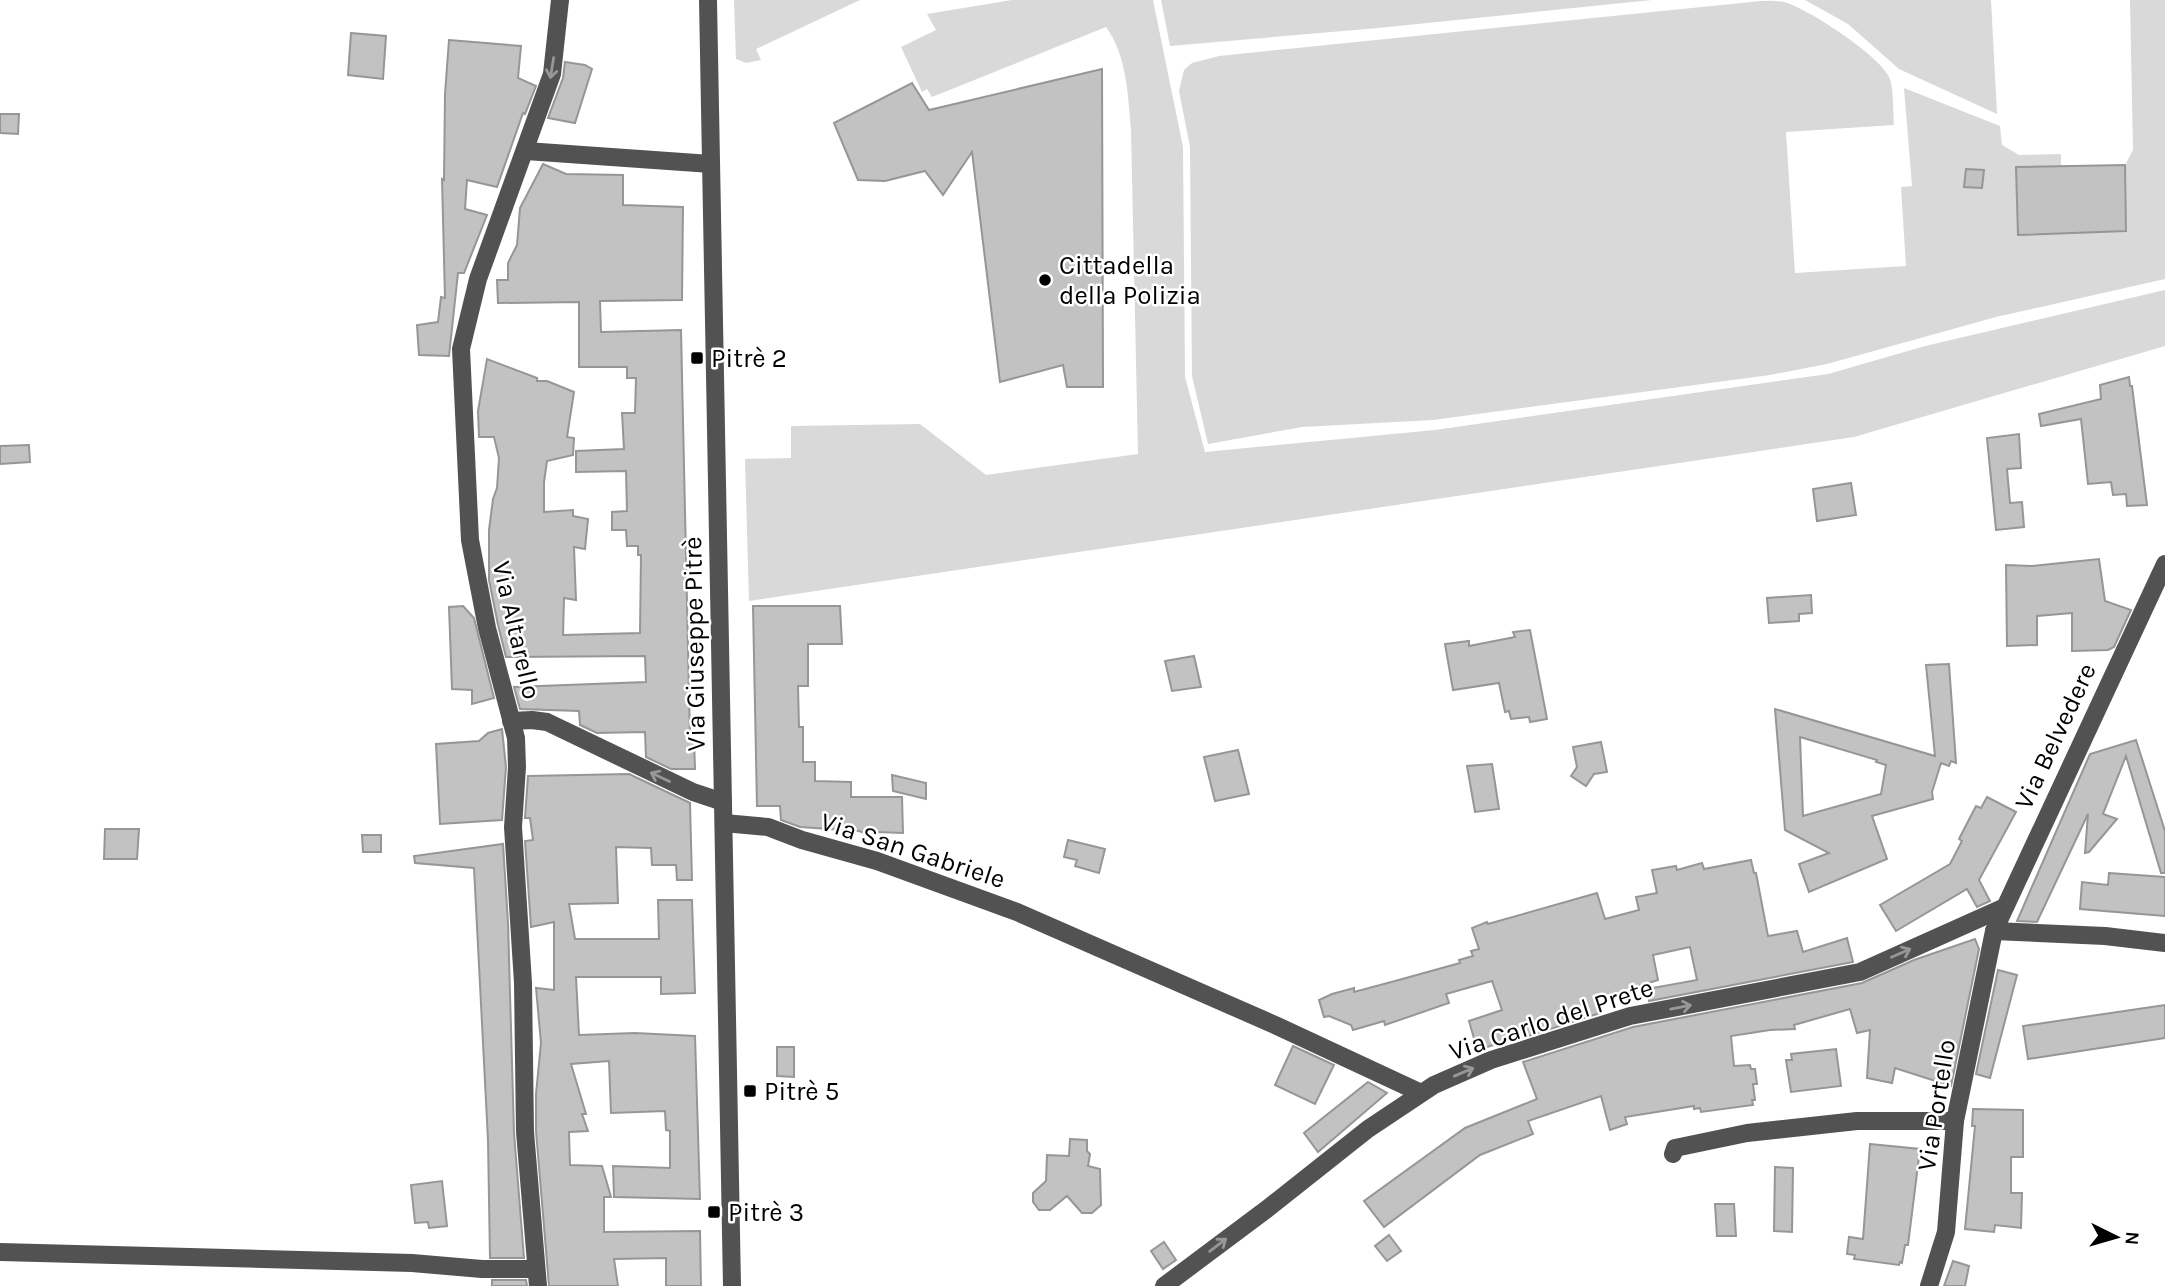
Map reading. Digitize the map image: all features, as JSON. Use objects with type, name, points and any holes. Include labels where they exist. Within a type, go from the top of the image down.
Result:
[{"type":"street","name":"Via Altarello","points":[[537,1277],[525,1132],[523,983],[513,827],[516,748],[487,628],[470,540],[461,349],[478,279],[552,75],[560,0]]},
{"type":"street","name":"Via Giuseppe Pitrè","points":[[708,0],[732,1286]]},
{"type":"street","points":[[526,150],[711,164]]},
{"type":"street","name":"Via Belvedere","points":[[1994,932],[2165,564]]},
{"type":"street","points":[[511,722],[547,722],[693,792],[723,802]]},
{"type":"street","name":"Via San Gabriele","points":[[724,823],[768,827],[802,841],[877,860],[1017,912],[1275,1025],[1421,1093]]},
{"type":"street","name":"Via Carlo del Prete","points":[[1164,1286],[1368,1129],[1434,1085],[1491,1060],[1630,1016],[1860,972],[2005,907]]},
{"type":"street","points":[[1994,932],[2105,936],[2165,943]]},
{"type":"street","name":"Via Portello","points":[[1929,1286],[1946,1232],[1955,1121],[1994,932]]},
{"type":"street","points":[[1673,1154],[1675,1148],[1747,1133],[1857,1121],[1955,1121]]},
{"type":"street","points":[[0,1252],[412,1263],[537,1277]]},
{"type":"shaded area","points":[[734,0],[860,0],[756,49],[761,60],[746,63],[736,59]]},
{"type":"shaded area","points":[[1012,0],[1153,0],[1183,147],[1185,377],[1205,452],[1435,430],[1828,374],[1925,346],[2165,290],[2165,346],[1854,437],[749,601],[745,459],[791,458],[791,426],[920,424],[986,475],[1138,454],[1131,130],[1125,76],[1113,38],[1106,27],[932,97],[927,89],[922,92],[901,47],[936,30],[927,14]]},
{"type":"shaded area","points":[[1161,0],[1652,0],[1170,46]]},
{"type":"shaded area","points":[[1805,0],[1991,0],[1997,114],[1899,69],[1848,24]]},
{"type":"shaded area","points":[[2130,0],[2165,0],[2165,279],[1996,317],[1827,364],[1770,375],[1433,420],[1302,427],[1208,444],[1192,376],[1190,147],[1179,91],[1184,70],[1192,63],[1219,56],[1751,2],[1784,2],[1825,23],[1857,45],[1883,68],[1892,87],[1894,125],[1786,132],[1795,273],[1906,266],[1901,187],[1912,186],[1904,88],[2000,126],[2002,145],[2019,155],[2061,154],[2061,166],[2016,167],[2126,231],[2125,165],[2133,150]]},
{"type":"building","points":[[351,33],[386,36],[383,79],[348,75]]},
{"type":"building","points":[[449,40],[521,46],[518,78],[536,86],[525,114],[523,113],[497,187],[467,180],[465,209],[487,215],[464,273],[458,273],[449,356],[419,355],[417,325],[438,322],[441,297],[445,298],[442,179],[444,180]]},
{"type":"building","points":[[565,62],[585,65],[592,69],[575,123],[548,118],[563,78]]},
{"type":"building","name":"Cittadella della Polizia","points":[[1102,69],[1103,387],[1067,387],[1063,365],[1000,382],[972,152],[943,195],[925,171],[885,181],[858,180],[834,123],[912,83],[929,110]]},
{"type":"building","points":[[0,114],[19,114],[18,134],[0,133]]},
{"type":"building","points":[[543,164],[566,174],[623,175],[623,205],[683,207],[682,300],[600,301],[601,332],[681,330],[690,738],[694,738],[695,769],[671,769],[646,757],[645,732],[597,733],[580,725],[579,711],[520,709],[514,687],[646,682],[645,656],[506,657],[489,580],[489,530],[497,488],[499,458],[494,437],[479,437],[478,411],[487,359],[537,378],[537,381],[547,381],[574,392],[567,437],[574,438],[573,455],[547,461],[544,482],[544,512],[573,510],[573,516],[588,519],[585,549],[574,547],[576,600],[564,598],[563,635],[640,633],[641,555],[638,555],[638,546],[627,546],[626,530],[612,530],[612,512],[627,511],[626,471],[576,472],[576,451],[624,449],[622,413],[635,413],[636,378],[627,378],[627,367],[579,367],[579,302],[498,303],[497,280],[508,280],[508,263],[517,245],[520,208]]},
{"type":"building","points":[[2125,165],[2126,231],[2018,235],[2016,167]]},
{"type":"building","points":[[1966,169],[1984,170],[1982,188],[1964,187]]},
{"type":"building","points":[[2129,377],[2147,505],[2127,506],[2126,494],[2113,495],[2111,482],[2088,484],[2081,419],[2041,426],[2039,414],[2101,399],[2100,385]]},
{"type":"building","points":[[2019,434],[2021,468],[2007,469],[2010,503],[2022,502],[2024,527],[1996,530],[1987,438]]},
{"type":"building","points":[[29,445],[30,462],[0,464],[0,446]]},
{"type":"building","points":[[1851,483],[1856,515],[1817,521],[1813,489]]},
{"type":"building","points":[[2099,559],[2105,601],[2131,610],[2114,647],[2108,650],[2072,651],[2072,613],[2037,616],[2037,645],[2007,646],[2006,565],[2032,566]]},
{"type":"building","points":[[1811,595],[1812,613],[1799,614],[1799,621],[1769,623],[1767,598]]},
{"type":"building","points":[[463,606],[474,618],[494,698],[472,704],[472,690],[452,689],[449,607]]},
{"type":"building","points":[[753,606],[840,606],[842,644],[808,644],[808,686],[798,686],[799,727],[803,727],[803,762],[815,762],[815,781],[851,782],[851,797],[902,797],[903,833],[876,832],[872,836],[859,831],[800,827],[781,820],[780,806],[757,806]]},
{"type":"building","points":[[1530,630],[1547,719],[1530,722],[1529,717],[1511,719],[1509,711],[1505,712],[1499,683],[1453,690],[1445,644],[1469,641],[1469,646],[1515,637],[1513,632]]},
{"type":"building","points":[[1194,656],[1201,687],[1172,691],[1165,661]]},
{"type":"building","points":[[1949,664],[1956,763],[1951,761],[1949,766],[1941,763],[1932,792],[1933,799],[1872,816],[1887,859],[1809,892],[1799,864],[1829,853],[1785,830],[1775,709],[1935,756],[1926,665]],"holes":[[[1800,737],[1877,760],[1876,762],[1886,765],[1881,794],[1803,816]]]},
{"type":"building","points":[[502,729],[506,767],[502,820],[440,824],[436,744],[479,741],[488,733]]},
{"type":"building","points":[[2136,740],[2165,831],[2165,873],[2161,873],[2126,756],[2103,814],[2117,819],[2089,852],[2085,853],[2088,814],[2037,922],[2017,921],[2090,754]]},
{"type":"building","points":[[1601,742],[1607,772],[1594,774],[1586,786],[1571,776],[1577,767],[1573,747]]},
{"type":"building","points":[[1238,750],[1249,794],[1215,801],[1204,757]]},
{"type":"building","points":[[1492,764],[1499,809],[1475,812],[1467,766]]},
{"type":"building","points":[[629,774],[690,803],[692,880],[677,880],[676,865],[652,865],[651,848],[616,847],[618,903],[569,904],[575,939],[659,939],[658,900],[692,900],[695,993],[661,994],[661,977],[576,977],[579,1035],[635,1033],[695,1036],[700,1199],[614,1197],[613,1166],[670,1168],[670,1131],[666,1130],[665,1111],[611,1113],[609,1061],[571,1064],[586,1114],[582,1114],[588,1131],[569,1132],[570,1165],[602,1166],[611,1197],[604,1197],[604,1232],[700,1231],[701,1286],[666,1286],[666,1258],[614,1259],[618,1286],[549,1286],[536,1131],[541,1043],[536,988],[554,990],[554,922],[531,927],[525,841],[533,840],[530,818],[525,818],[528,776]]},
{"type":"building","points":[[892,775],[926,783],[926,799],[893,791]]},
{"type":"building","points":[[1987,797],[2016,812],[1979,880],[1990,901],[1977,907],[1967,889],[1896,931],[1880,905],[1950,864],[1976,806],[1981,808]]},
{"type":"building","points":[[105,829],[139,829],[137,859],[104,859]]},
{"type":"building","points":[[362,835],[381,835],[381,852],[363,852]]},
{"type":"building","points":[[1068,840],[1105,849],[1099,873],[1075,866],[1077,860],[1064,857]]},
{"type":"building","points":[[503,844],[514,1133],[524,1258],[490,1258],[488,1140],[474,868],[415,863],[414,856]]},
{"type":"building","points":[[1751,860],[1768,936],[1797,931],[1803,952],[1847,938],[1853,962],[1649,1001],[1647,989],[1697,980],[1690,947],[1653,955],[1658,980],[1595,1000],[1600,1013],[1484,1048],[1481,1040],[1475,1042],[1469,1021],[1502,1010],[1492,981],[1446,994],[1449,1003],[1385,1025],[1384,1021],[1353,1030],[1351,1025],[1329,1016],[1324,1017],[1319,1000],[1332,994],[1354,988],[1354,992],[1395,981],[1460,963],[1459,960],[1473,956],[1471,951],[1479,949],[1472,928],[1487,922],[1488,924],[1597,893],[1605,919],[1639,910],[1636,897],[1657,893],[1652,870],[1676,866],[1677,870],[1702,863],[1704,869]]},
{"type":"building","points":[[2109,873],[2165,877],[2165,916],[2080,909],[2082,882],[2108,885]]},
{"type":"building","points":[[1975,939],[1979,949],[1951,1086],[1895,1068],[1892,1083],[1867,1078],[1870,1030],[1857,1033],[1850,1009],[1794,1025],[1795,1029],[1731,1036],[1734,1066],[1750,1065],[1751,1069],[1755,1069],[1757,1084],[1753,1084],[1753,1105],[1701,1112],[1700,1108],[1694,1109],[1694,1106],[1625,1117],[1627,1124],[1610,1130],[1601,1096],[1528,1121],[1533,1134],[1480,1155],[1384,1227],[1364,1201],[1465,1128],[1537,1099],[1523,1062],[1633,1027],[1862,983],[1914,960]]},
{"type":"building","points":[[1998,970],[2017,975],[1990,1078],[1976,1074]]},
{"type":"building","points":[[2165,1005],[2165,1038],[2028,1059],[2023,1026]]},
{"type":"building","points":[[1293,1046],[1334,1065],[1315,1104],[1275,1085]]},
{"type":"building","points":[[777,1047],[794,1047],[794,1077],[777,1076]]},
{"type":"building","points":[[1836,1049],[1841,1086],[1791,1092],[1786,1060],[1792,1060],[1791,1054]]},
{"type":"building","points":[[1368,1082],[1387,1093],[1318,1152],[1304,1133]]},
{"type":"building","points":[[1973,1109],[2023,1110],[2023,1157],[2011,1157],[2011,1193],[2022,1193],[2021,1228],[1995,1225],[1994,1232],[1965,1229],[1975,1126],[1972,1126]]},
{"type":"building","points":[[1070,1139],[1087,1140],[1087,1151],[1090,1154],[1088,1166],[1100,1169],[1101,1205],[1092,1213],[1082,1213],[1067,1196],[1050,1210],[1039,1210],[1033,1202],[1033,1193],[1046,1181],[1047,1155],[1069,1156]]},
{"type":"building","points":[[1870,1144],[1920,1149],[1908,1245],[1905,1245],[1902,1263],[1899,1265],[1854,1259],[1855,1255],[1847,1254],[1849,1237],[1863,1239]]},
{"type":"building","points":[[1775,1167],[1793,1168],[1792,1232],[1774,1231]]},
{"type":"building","points":[[442,1181],[447,1226],[429,1228],[428,1222],[415,1223],[411,1185]]},
{"type":"building","points":[[1715,1204],[1734,1204],[1736,1236],[1717,1236]]},
{"type":"building","points":[[1389,1235],[1401,1251],[1387,1261],[1375,1246]]},
{"type":"building","points":[[1164,1242],[1176,1260],[1163,1269],[1151,1251]]},
{"type":"building","points":[[1953,1261],[1969,1266],[1965,1286],[1944,1286]]},
{"type":"building","points":[[492,1280],[526,1280],[527,1286],[492,1286]]},
{"type":"place","name":"Cittadella della Polizia","points":[[1045,280]]},
{"type":"place","name":"Pitrè 2","points":[[697,358]]},
{"type":"place","name":"Pitrè 5","points":[[750,1091]]},
{"type":"place","name":"Pitrè 3","points":[[714,1212]]}]
